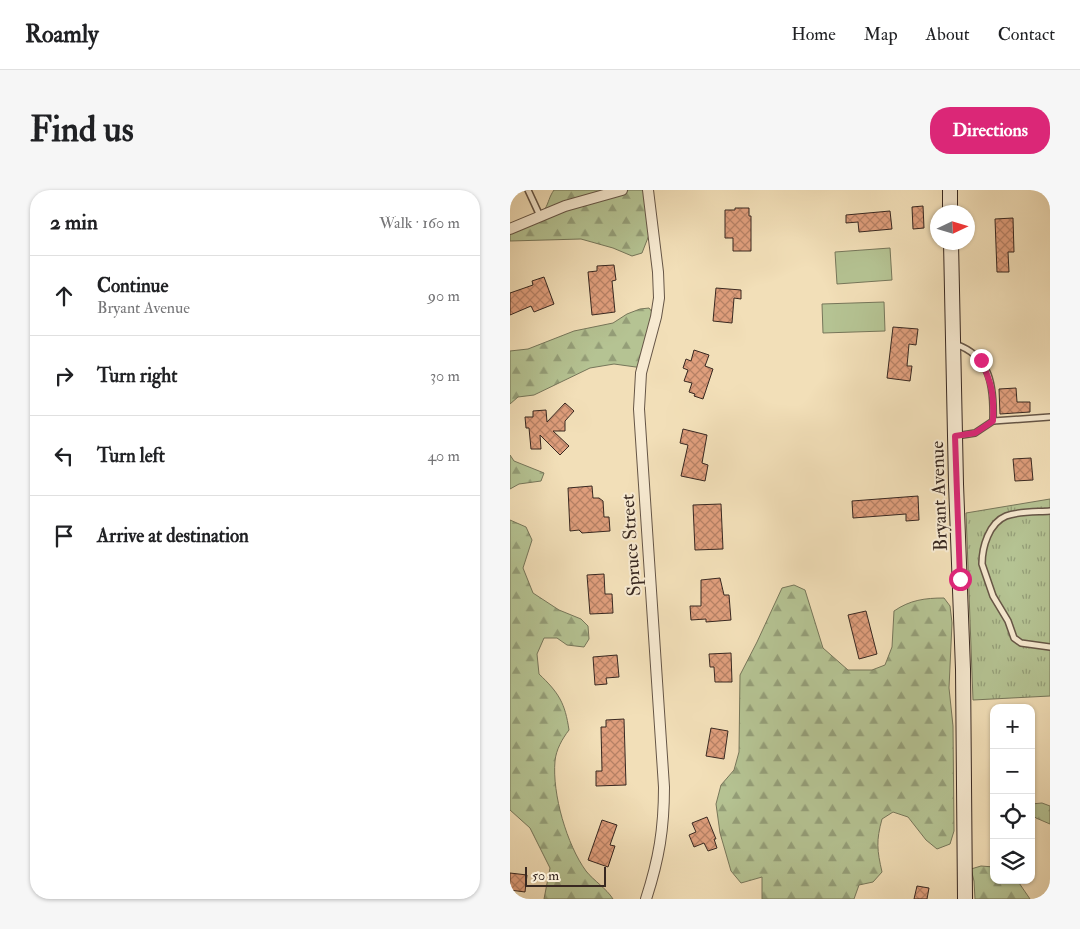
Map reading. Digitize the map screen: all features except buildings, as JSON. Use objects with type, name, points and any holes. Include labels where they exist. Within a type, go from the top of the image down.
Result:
[{"type":"main road","points":[[950,190],[950,205]]},
{"type":"main road","name":"Bryant Avenue","points":[[951,250],[963,669],[966,899]]},
{"type":"street","points":[[510,229],[565,206],[622,190]]},
{"type":"street","name":"Spruce Street","points":[[646,899],[656,869],[661,845],[664,796],[639,409],[641,373],[659,298],[658,272],[648,190]]},
{"type":"lane","points":[[528,190],[540,216]]},
{"type":"lane","points":[[953,343],[967,348],[981,360],[991,382],[993,421]]},
{"type":"lane","points":[[955,436],[975,433],[993,421],[1050,417]]},
{"type":"lane","points":[[1050,511],[1014,514],[1002,519],[989,532],[982,558],[982,564],[993,596],[1008,621],[1014,638],[1021,643],[1050,647]]},
{"type":"green space","points":[[554,190],[649,190],[649,235],[642,253],[632,256],[613,248],[581,239],[510,241],[510,229],[539,217],[543,213]]},
{"type":"green space","points":[[890,248],[892,280],[837,284],[835,252]]},
{"type":"green space","points":[[884,302],[885,331],[823,333],[822,304]]},
{"type":"green space","points":[[649,308],[656,317],[643,368],[614,364],[590,368],[534,395],[518,397],[510,404],[510,351],[528,349],[574,331],[613,323],[627,314]]},
{"type":"green space","points":[[510,455],[514,461],[544,473],[541,481],[519,484],[510,489]]},
{"type":"green space","points":[[1050,499],[1050,696],[973,700],[966,513]]},
{"type":"green space","points":[[510,520],[526,527],[532,540],[523,568],[533,593],[559,610],[581,619],[588,626],[589,639],[584,647],[567,645],[557,638],[544,638],[537,654],[539,674],[552,687],[560,699],[569,730],[560,745],[555,761],[556,788],[562,819],[579,860],[586,871],[613,899],[544,899],[550,868],[530,828],[510,810]]},
{"type":"green space","points":[[794,585],[805,590],[823,648],[848,670],[872,670],[885,665],[892,647],[894,611],[900,607],[918,600],[930,598],[944,598],[950,606],[952,623],[949,688],[953,726],[954,831],[950,844],[937,849],[926,840],[908,817],[893,812],[882,819],[879,833],[878,851],[882,872],[873,882],[859,885],[854,899],[762,899],[762,877],[741,883],[731,871],[720,833],[716,804],[721,785],[734,770],[739,752],[740,675],[782,588]]},
{"type":"green space","points":[[1042,803],[1050,806],[1050,824],[1035,817],[1035,804]]},
{"type":"green space","points":[[981,866],[990,867],[990,884],[1020,884],[1030,899],[975,899],[971,869]]},
{"type":"route","points":[[960,579],[955,436],[975,433],[993,421],[991,382],[981,360]]}]
